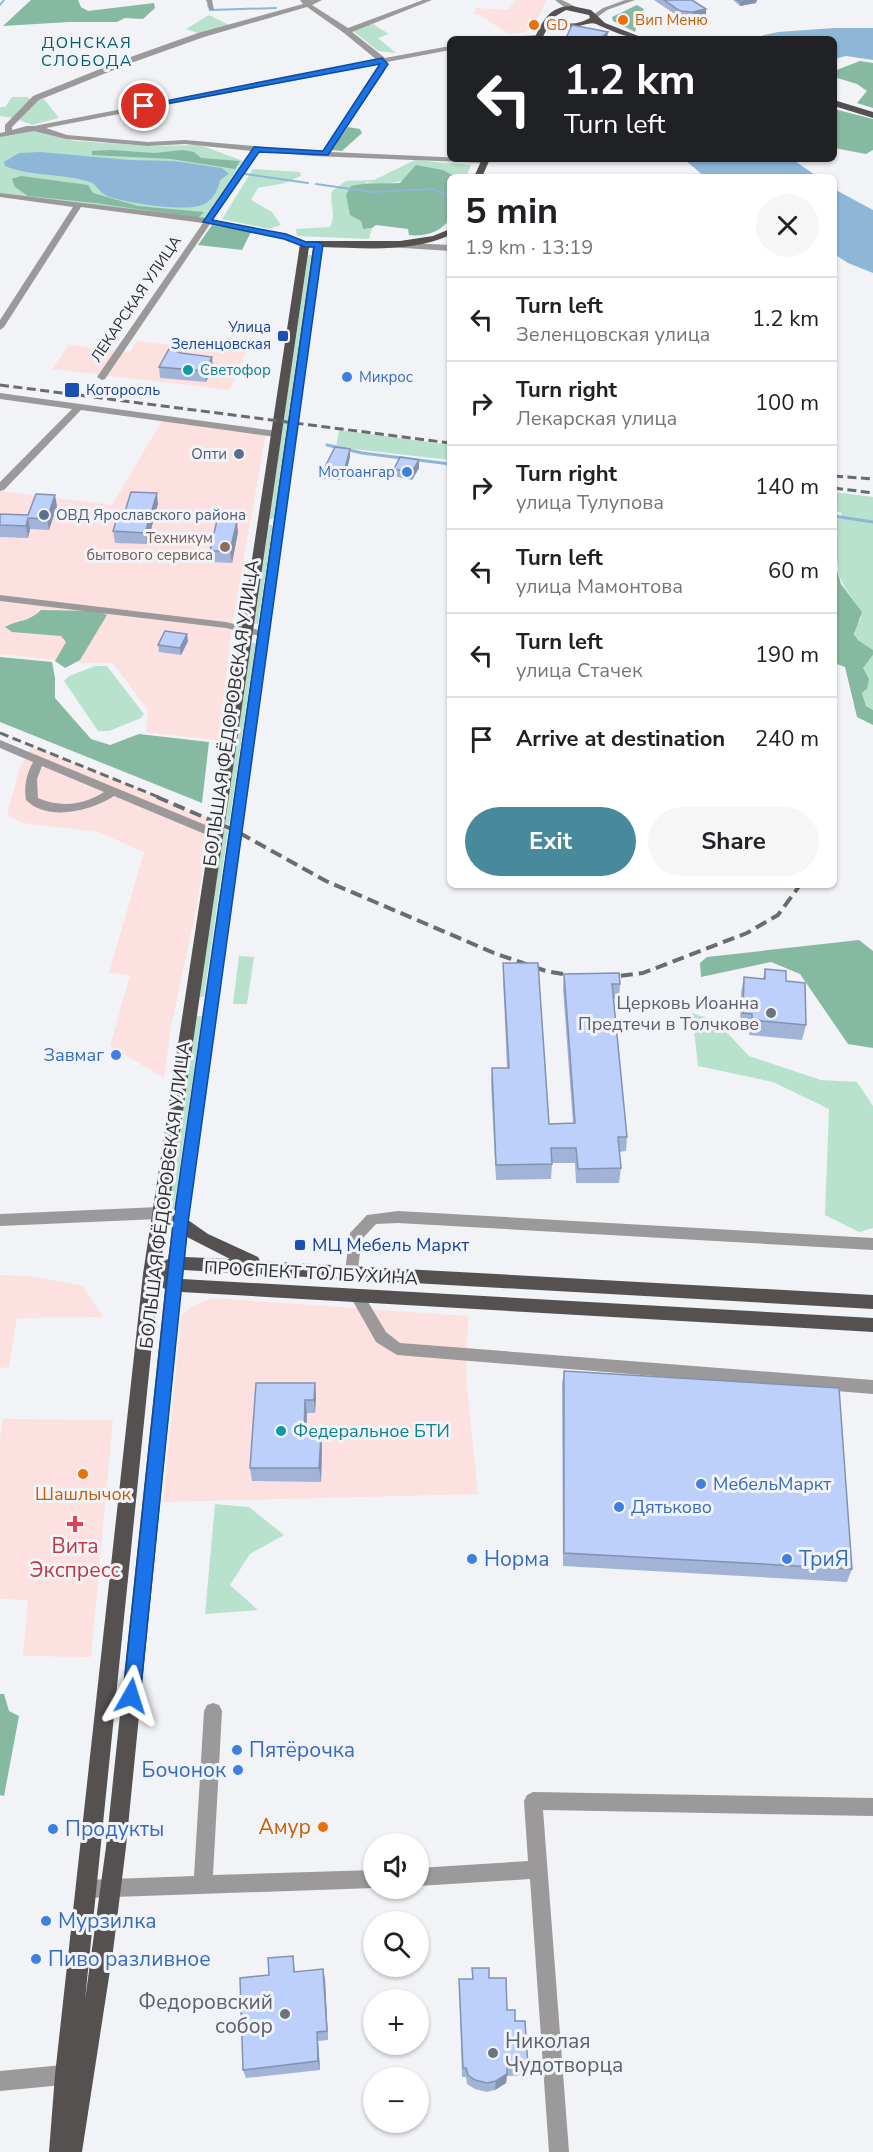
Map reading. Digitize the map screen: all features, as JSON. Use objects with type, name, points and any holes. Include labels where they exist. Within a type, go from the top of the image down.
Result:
[{"type":"main road","points":[[539,36],[550,16],[560,10],[580,9],[608,27],[634,36]]},
{"type":"main road","points":[[550,16],[555,22],[577,26],[608,27]]},
{"type":"main road","points":[[541,36],[550,31],[577,26],[594,18]]},
{"type":"main road","points":[[837,104],[873,115]]},
{"type":"main road","points":[[312,244],[423,244],[447,233]]},
{"type":"main road","name":"БОЛЬШАЯ ФЁДОРОВСКАЯ УЛИЦА","points":[[71,2152],[86,1889],[151,1274],[276,434],[312,244]]},
{"type":"main road","name":"БОЛЬШАЯ ФЁДОРОВСКАЯ УЛИЦА","points":[[60,2152],[111,1888],[180,1223],[263,634],[312,244]]},
{"type":"main road","points":[[180,1223],[209,1243],[248,1261],[267,1266]]},
{"type":"main road","name":"ПРОСПЕКТ ТОЛБУХИНА","points":[[151,1274],[176,1263],[267,1266],[873,1302]]},
{"type":"main road","name":"ПРОСПЕКТ ТОЛБУХИНА","points":[[151,1274],[173,1285],[873,1324]]},
{"type":"main road","points":[[170,1318],[177,1304],[189,1294],[204,1289],[227,1288]]},
{"type":"street","points":[[209,0],[212,9]]},
{"type":"street","points":[[9,133],[8,127],[36,98],[198,36],[304,2],[319,0]]},
{"type":"street","points":[[347,31],[429,0]]},
{"type":"street","points":[[550,16],[557,0],[566,6],[580,9],[605,9],[633,0]]},
{"type":"street","points":[[304,2],[347,31],[384,64],[325,154]]},
{"type":"street","points":[[594,18],[605,9]]},
{"type":"street","points":[[0,135],[447,49]]},
{"type":"street","points":[[27,128],[40,129],[66,137],[148,144],[193,142],[325,154],[447,159]]},
{"type":"street","name":"ЛЕКАРСКАЯ УЛИЦА","points":[[102,377],[257,149]]},
{"type":"street","points":[[0,195],[207,222],[312,244]]},
{"type":"street","points":[[0,327],[79,204]]},
{"type":"street","points":[[423,244],[447,246]]},
{"type":"street","points":[[0,396],[276,434]]},
{"type":"street","points":[[0,488],[78,408]]},
{"type":"street","points":[[0,598],[226,625],[263,634]]},
{"type":"street","points":[[0,744],[216,834]]},
{"type":"street","points":[[39,760],[31,775],[30,785],[32,800],[42,805],[60,808],[87,806],[113,791]]},
{"type":"street","points":[[0,1220],[159,1213],[180,1223]]},
{"type":"street","points":[[352,1271],[355,1237],[372,1219],[398,1217],[873,1244]]},
{"type":"street","points":[[357,1296],[381,1337],[397,1349],[873,1387]]},
{"type":"street","points":[[203,1886],[213,1711]]},
{"type":"street","points":[[559,2152],[533,1801],[873,1807]]},
{"type":"street","points":[[429,1875],[539,1869]]},
{"type":"street","points":[[86,1889],[363,1879]]},
{"type":"street","points":[[0,2081],[75,2074]]},
{"type":"shaded area","points":[[516,0],[547,0],[533,28],[524,32],[508,34],[480,15],[474,14],[476,8],[508,10]]},
{"type":"shaded area","points":[[136,341],[246,352],[230,390],[52,369],[69,345],[130,352]]},
{"type":"shaded area","points":[[163,419],[266,433],[232,626],[223,702],[223,741],[146,732],[148,710],[113,663],[82,663],[0,654],[0,491],[112,505]]},
{"type":"shaded area","points":[[31,746],[211,819],[197,905],[171,1027],[164,1078],[110,1046],[130,975],[109,973],[144,852],[98,832],[23,823],[7,815],[19,770]]},
{"type":"shaded area","points":[[0,1275],[30,1276],[83,1286],[103,1317],[17,1318],[9,1367],[0,1368]]},
{"type":"shaded area","points":[[212,1298],[468,1316],[466,1378],[478,1494],[163,1502],[181,1316],[193,1306]]},
{"type":"shaded area","points":[[3,1419],[113,1420],[91,1657],[23,1656],[28,1600],[0,1599],[0,1438]]},
{"type":"green space","points":[[31,0],[78,0],[81,7],[88,11],[154,3],[155,8],[143,19],[125,18],[117,22],[3,26]]},
{"type":"green space","points":[[637,5],[644,9],[640,14],[635,32],[613,21],[612,17]]},
{"type":"green space","points":[[209,15],[229,25],[200,34],[186,29]]},
{"type":"green space","points":[[373,24],[389,34],[378,38],[396,53],[378,51],[352,30]]},
{"type":"green space","points":[[860,61],[873,63],[873,108],[857,103],[867,91],[857,84],[837,78],[837,70]]},
{"type":"green space","points":[[12,97],[27,97],[31,100],[13,118],[0,116],[0,107],[5,107]]},
{"type":"green space","points":[[44,99],[59,118],[32,125],[19,120],[38,100]]},
{"type":"green space","points":[[837,110],[873,119],[873,150],[866,154],[837,149]]},
{"type":"green space","points":[[348,127],[360,129],[362,133],[342,151],[331,150]]},
{"type":"green space","points":[[33,130],[76,141],[151,146],[200,145],[243,161],[205,218],[0,195],[0,136]]},
{"type":"green space","points":[[182,150],[194,152],[201,158],[240,161],[235,169],[171,159],[92,155],[92,151],[155,153]]},
{"type":"green space","points":[[415,160],[471,165],[467,174],[450,174],[443,170],[396,182],[366,182],[361,221],[363,229],[372,228],[369,239],[297,236],[296,229],[330,227],[333,217],[332,191],[346,181],[374,180]]},
{"type":"green space","points":[[416,165],[443,170],[450,174],[447,174],[447,221],[439,230],[421,235],[409,235],[408,229],[376,225],[363,229],[361,221],[350,215],[346,195],[351,186],[400,183]]},
{"type":"green space","points":[[253,169],[300,172],[301,176],[285,183],[258,188],[251,200],[272,212],[281,225],[269,229],[222,219]]},
{"type":"green space","points":[[21,176],[88,185],[93,193],[138,206],[204,212],[198,218],[28,196],[15,187],[12,179]]},
{"type":"green space","points":[[212,225],[251,232],[242,250],[198,245]]},
{"type":"green space","points":[[308,255],[312,255],[274,519],[269,519]]},
{"type":"green space","points":[[339,430],[447,445],[447,460],[336,447]]},
{"type":"green space","points":[[837,492],[873,497],[873,650],[856,637],[855,629],[861,618],[859,610],[843,585],[838,571],[837,518],[842,513],[837,512]]},
{"type":"green space","points":[[269,525],[273,525],[258,624],[254,624]]},
{"type":"green space","points":[[837,570],[841,584],[862,612],[854,634],[858,640],[873,650],[873,655],[863,668],[869,679],[867,689],[862,693],[866,706],[873,710],[873,725],[857,717],[845,667],[837,664]]},
{"type":"green space","points":[[41,610],[98,611],[107,615],[80,660],[65,668],[55,661],[66,642],[61,636],[12,632],[5,627],[27,619]]},
{"type":"green space","points":[[251,643],[256,643],[229,825],[225,823]]},
{"type":"green space","points":[[873,655],[873,710],[866,706],[862,693],[867,689],[863,668]]},
{"type":"green space","points":[[0,657],[52,662],[55,698],[91,739],[110,745],[139,734],[209,742],[202,803],[0,722]]},
{"type":"green space","points":[[95,666],[107,666],[144,714],[141,718],[109,731],[98,731],[64,681],[69,676]]},
{"type":"green space","points":[[224,829],[228,831],[204,997],[199,997]]},
{"type":"green space","points":[[859,940],[873,951],[873,1048],[848,1044],[800,974],[771,962],[701,977],[700,963],[707,957]]},
{"type":"green space","points":[[239,956],[254,957],[247,1004],[233,1004]]},
{"type":"green space","points":[[692,1013],[716,1021],[749,1056],[821,1080],[857,1082],[873,1106],[873,1228],[859,1232],[825,1215],[829,1109],[773,1082],[698,1066]]},
{"type":"green space","points":[[196,1016],[202,1016],[173,1214],[167,1214]]},
{"type":"green space","points":[[215,1504],[249,1507],[284,1535],[250,1554],[230,1585],[258,1610],[205,1614]]},
{"type":"green space","points":[[0,1694],[4,1694],[9,1711],[19,1716],[4,1796],[0,1795]]},
{"type":"water","points":[[873,28],[873,60],[846,56],[837,58],[837,36],[760,36],[778,32]]},
{"type":"water","points":[[40,152],[130,160],[174,161],[222,168],[229,174],[220,180],[212,198],[202,205],[182,208],[155,206],[107,196],[92,183],[79,179],[26,172],[5,166],[4,162],[19,153]]},
{"type":"water","points":[[688,162],[796,162],[814,174],[702,174]]},
{"type":"water","points":[[837,191],[873,210],[873,273],[837,256]]},
{"type":"building","points":[[664,0],[692,0],[706,9],[693,12],[680,11]]},
{"type":"building","points":[[572,25],[608,32],[603,36],[567,36]]},
{"type":"building","points":[[169,349],[212,357],[205,371],[159,367]]},
{"type":"building","points":[[335,447],[350,449],[344,472],[323,471]]},
{"type":"building","points":[[400,457],[419,460],[412,472],[394,469]]},
{"type":"building","points":[[131,492],[157,493],[145,533],[113,531],[116,521],[122,521]]},
{"type":"building","points":[[36,494],[55,495],[47,519],[28,518],[26,526],[0,525],[0,514],[28,515]]},
{"type":"building","points":[[217,520],[237,521],[230,551],[210,551]]},
{"type":"building","points":[[165,631],[187,634],[180,648],[158,645]]},
{"type":"building","points":[[503,963],[538,963],[549,1124],[575,1123],[564,974],[619,973],[620,984],[612,984],[627,1137],[618,1137],[621,1168],[578,1169],[576,1148],[551,1148],[552,1164],[496,1165],[492,1068],[509,1068]]},
{"type":"building","name":"Церковь Иоанна Предтечи в Толчкове","points":[[765,969],[786,971],[786,981],[805,983],[806,1025],[752,1020],[752,1014],[743,1013],[744,977],[765,979]]},
{"type":"building","name":"МебельМаркт","points":[[564,1371],[839,1388],[852,1569],[564,1553]]},
{"type":"building","name":"Федеральное БТИ","points":[[256,1383],[315,1383],[314,1400],[305,1400],[304,1435],[321,1435],[319,1468],[250,1468]]},
{"type":"building","name":"Федоровский собор","points":[[293,1956],[294,1972],[323,1969],[327,2031],[317,2032],[318,2061],[243,2070],[240,1978],[269,1975],[268,1958]]},
{"type":"building","name":"Николая Чудотворца","points":[[472,1968],[489,1968],[489,1978],[506,1978],[507,2010],[515,2010],[515,2021],[525,2021],[528,2066],[507,2067],[507,2074],[496,2081],[487,2083],[475,2080],[468,2075],[466,2068],[463,2068],[459,1979],[473,1979]]},
{"type":"waterway","points":[[0,5],[4,0]]},
{"type":"waterway","points":[[208,5],[210,10],[276,8]]},
{"type":"waterway","points":[[245,174],[308,183]]},
{"type":"waterway","points":[[316,184],[372,192],[432,189],[447,195]]},
{"type":"waterway","points":[[327,445],[362,453],[447,464]]},
{"type":"waterway","points":[[837,516],[873,522]]},
{"type":"railway","points":[[0,385],[447,443]]},
{"type":"railway","points":[[837,476],[873,479]]},
{"type":"railway","points":[[837,488],[873,493]]},
{"type":"railway","points":[[0,733],[161,798]]},
{"type":"railway","points":[[157,797],[236,831],[326,881],[494,953],[546,971],[579,977]]},
{"type":"railway","points":[[603,978],[643,973],[747,933],[778,915],[798,888]]},
{"type":"place","name":"Вип Меню","points":[[623,20]]},
{"type":"place","name":"GD","points":[[534,25]]},
{"type":"place","name":"Улица Зеленцовская","points":[[283,336]]},
{"type":"place","name":"Светофор","points":[[188,370]]},
{"type":"place","name":"Микрос","points":[[347,377]]},
{"type":"place","name":"Которосль","points":[[72,390]]},
{"type":"place","name":"Опти","points":[[239,454]]},
{"type":"place","name":"Мотоангар","points":[[407,472]]},
{"type":"place","name":"ОВД Ярославского района","points":[[44,515]]},
{"type":"place","name":"Техникум бытового сервиса","points":[[225,547]]},
{"type":"place","name":"Церковь Иоанна Предтечи в Толчкове","points":[[771,1013]]},
{"type":"place","name":"Завмаг","points":[[116,1055]]},
{"type":"place","name":"МЦ Мебель Маркт","points":[[300,1245]]},
{"type":"place","name":"Федеральное БТИ","points":[[281,1431]]},
{"type":"place","name":"Шашлычок","points":[[83,1474]]},
{"type":"place","name":"МебельМаркт","points":[[701,1484]]},
{"type":"place","name":"Дятьково","points":[[619,1507]]},
{"type":"place","name":"Вита Экспресс","points":[[75,1524]]},
{"type":"place","name":"Норма","points":[[472,1559]]},
{"type":"place","name":"ТриЯ","points":[[787,1559]]},
{"type":"place","name":"Пятёрочка","points":[[237,1750]]},
{"type":"place","name":"Бочонок","points":[[238,1770]]},
{"type":"place","name":"Амур","points":[[323,1827]]},
{"type":"place","name":"Продукты","points":[[53,1829]]},
{"type":"place","name":"Мурзилка","points":[[46,1921]]},
{"type":"place","name":"Пиво разливное","points":[[36,1959]]},
{"type":"place","name":"Федоровский собор","points":[[285,2014]]},
{"type":"place","name":"Николая Чудотворца","points":[[493,2053]]},
{"type":"district","name":"ДОНСКАЯ СЛОБОДА","points":[[87,51]]},
{"type":"route","points":[[131,1696],[180,1223],[318,244],[305,244],[295,239],[266,232],[207,222],[257,149],[325,154],[384,64],[382,60],[144,106]]}]
